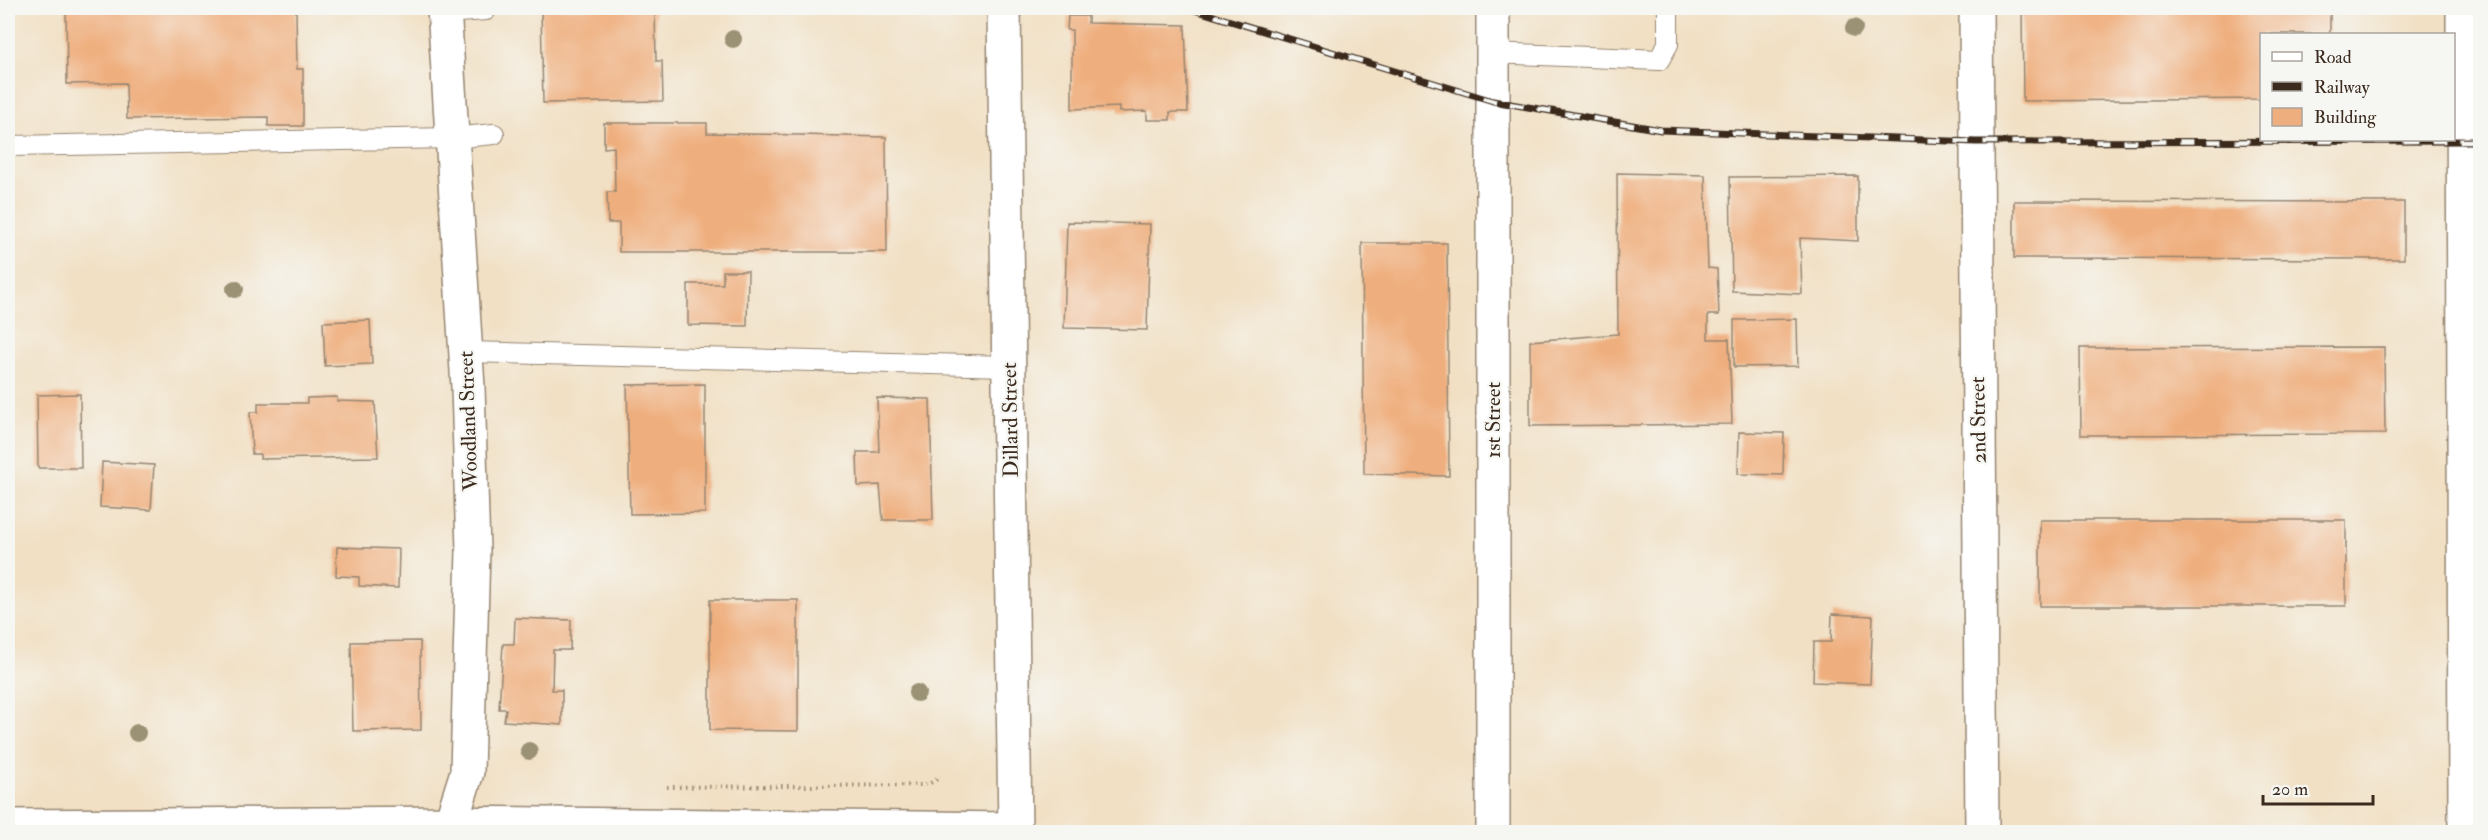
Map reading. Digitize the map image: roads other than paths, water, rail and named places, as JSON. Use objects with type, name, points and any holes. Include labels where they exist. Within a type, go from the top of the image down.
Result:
[{"type":"street","name":"Dillard Street","points":[[1004,8],[1015,831]]},
{"type":"street","name":"1st Street","points":[[1492,8],[1493,832]]},
{"type":"street","name":"2nd Street","points":[[1976,8],[1982,832]]},
{"type":"street","points":[[2463,8],[2472,50],[2465,832]]},
{"type":"street","name":"Woodland Street","points":[[445,10],[466,351],[473,550],[467,772],[450,828]]},
{"type":"street","points":[[8,826],[1015,831]]},
{"type":"lane","points":[[1493,53],[1659,60],[1668,44],[1668,8]]},
{"type":"lane","points":[[445,10],[486,10]]},
{"type":"lane","points":[[8,146],[452,138],[494,134]]},
{"type":"lane","points":[[466,351],[1009,366]]},
{"type":"railway","points":[[1188,8],[1493,101],[1661,130],[1976,142],[2480,141]]}]
